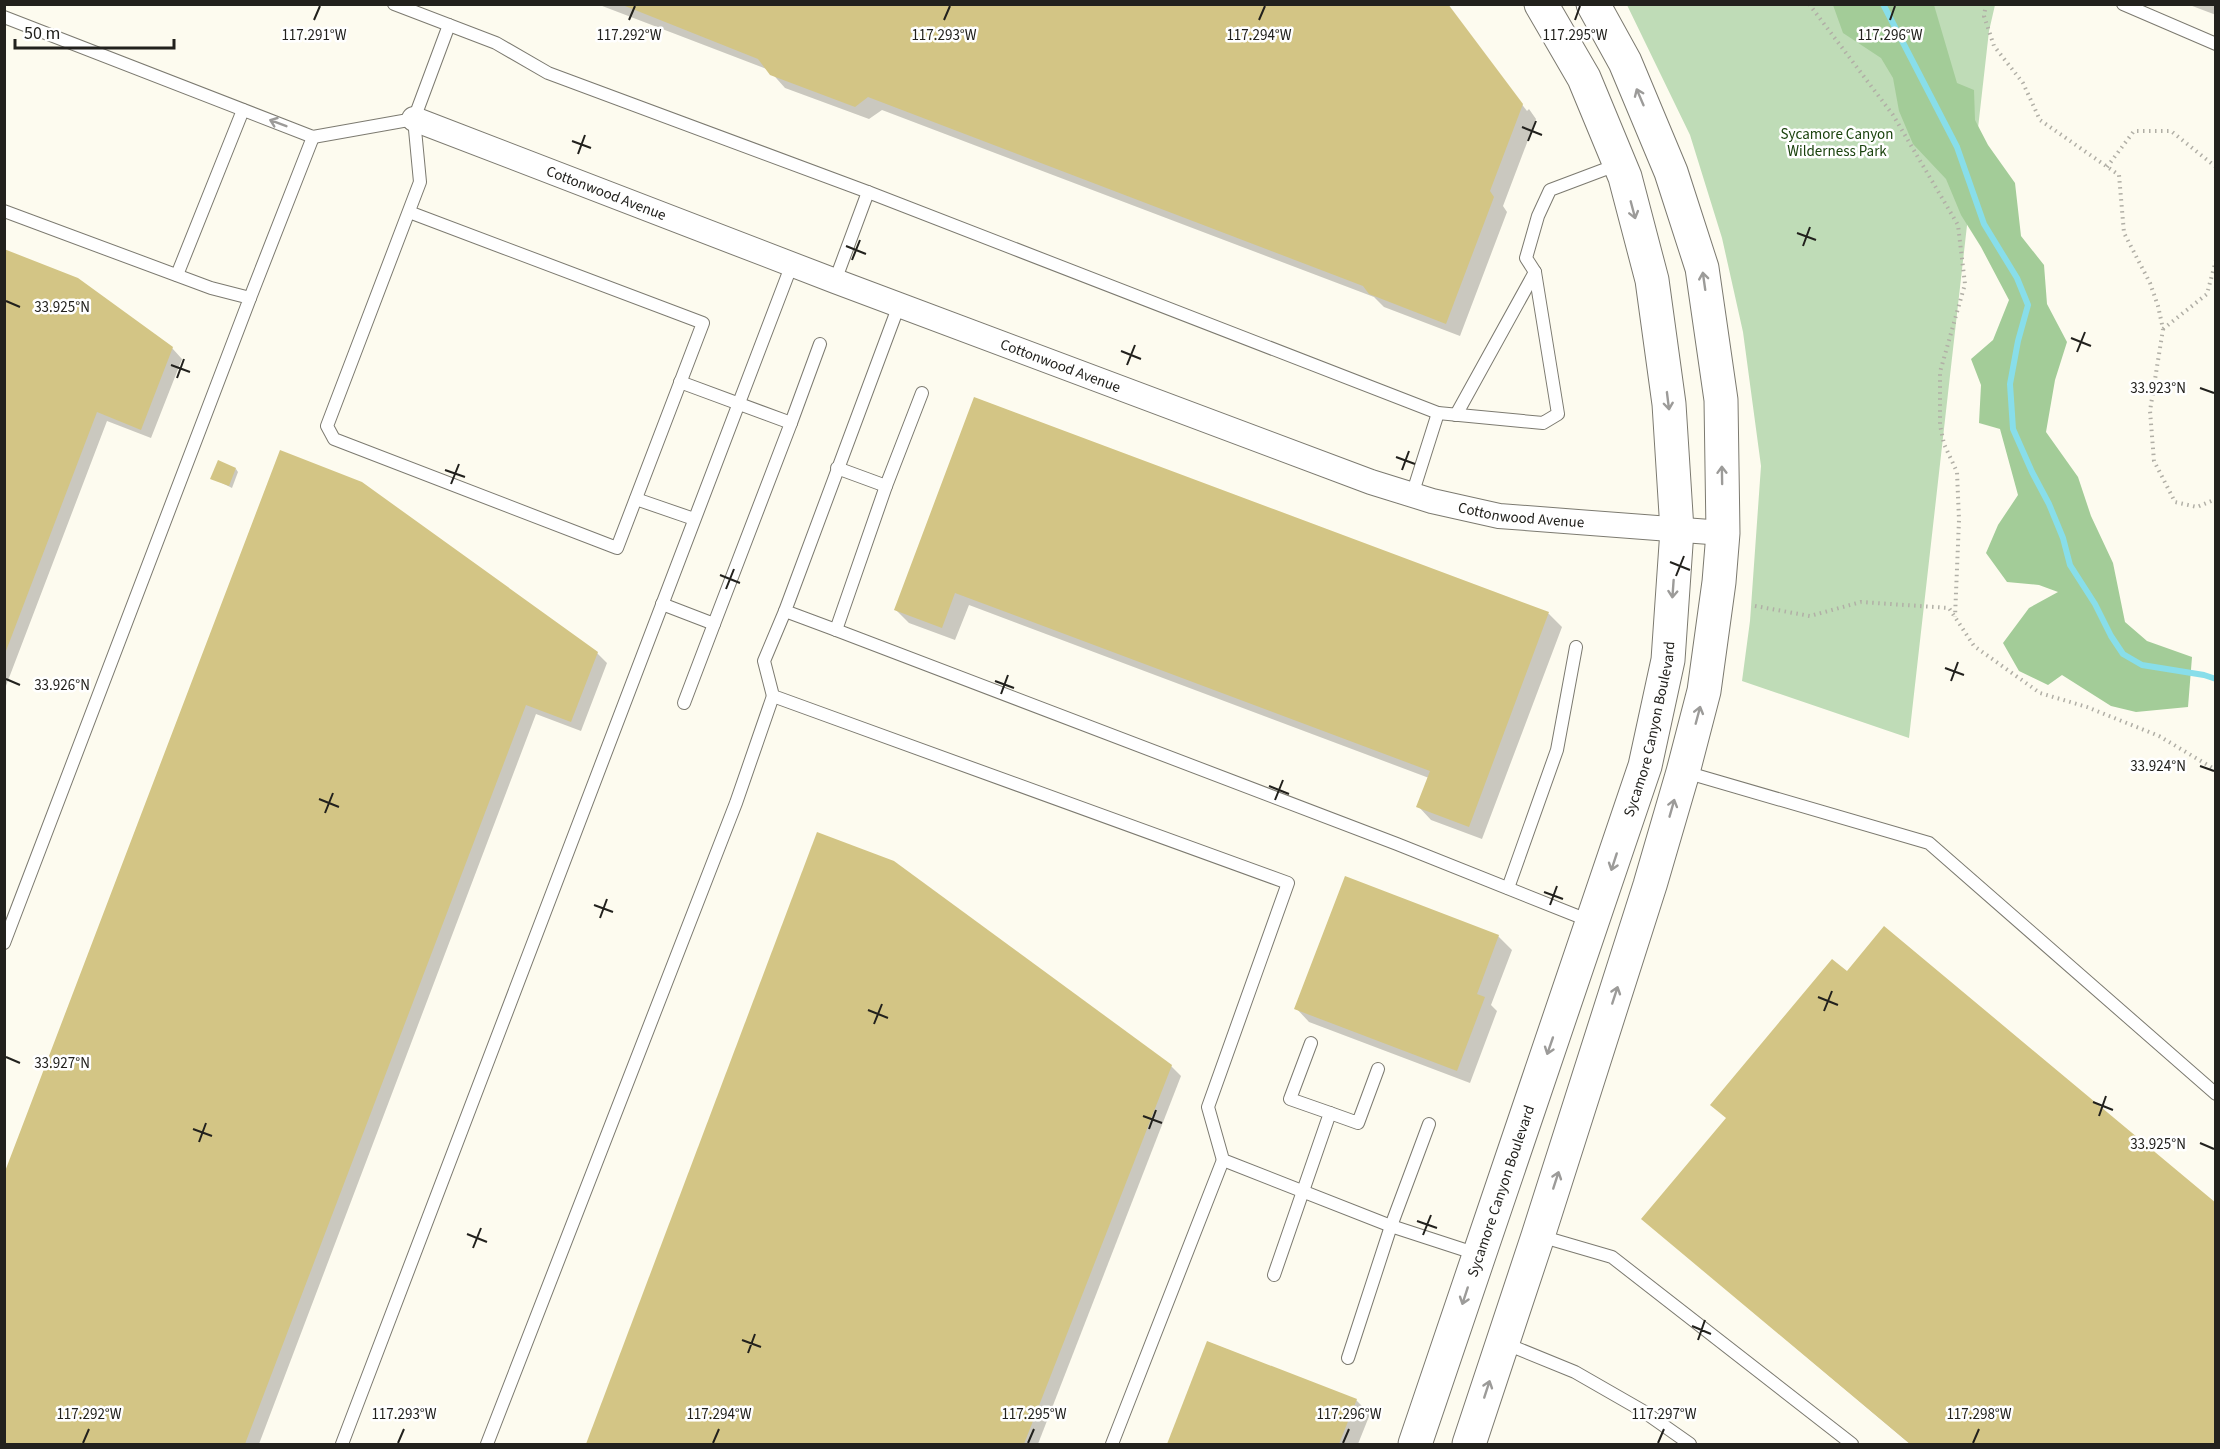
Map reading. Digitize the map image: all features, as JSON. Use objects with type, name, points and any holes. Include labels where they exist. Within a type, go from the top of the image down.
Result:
[{"type":"main road","name":"Sycamore Canyon Boulevard","points":[[1415,1444],[1645,766],[1668,660],[1677,530],[1669,404],[1652,280],[1625,177],[1584,78],[1540,4]]},
{"type":"main road","points":[[1469,1444],[1650,885],[1683,772],[1704,691],[1724,533],[1721,400],[1702,268],[1671,172],[1625,62],[1593,4]]},
{"type":"street","name":"Cottonwood Avenue","points":[[414,119],[835,281],[1371,482],[1412,495],[1499,516],[1724,533]]},
{"type":"lane","points":[[394,4],[496,43],[548,73],[868,192],[1438,413],[1543,423],[1558,414],[1535,272],[1526,258],[1538,216],[1550,190],[1619,164]]},
{"type":"lane","points":[[2123,4],[2216,44]]},
{"type":"lane","points":[[4,17],[313,137],[414,119]]},
{"type":"lane","points":[[409,212],[703,323],[617,548],[334,439],[327,426],[420,182],[414,119],[448,25]]},
{"type":"lane","points":[[177,275],[243,110]]},
{"type":"lane","points":[[4,944],[313,137]]},
{"type":"lane","points":[[835,281],[868,192]]},
{"type":"lane","points":[[4,210],[211,288],[250,298]]},
{"type":"lane","points":[[342,1444],[792,264]]},
{"type":"lane","points":[[1456,415],[1535,272]]},
{"type":"lane","points":[[487,1444],[736,803],[773,696],[764,661],[785,611],[899,305]]},
{"type":"lane","points":[[684,703],[820,344]]},
{"type":"lane","points":[[680,382],[790,423]]},
{"type":"lane","points":[[836,630],[886,486],[922,393]]},
{"type":"lane","points":[[1412,495],[1438,413]]},
{"type":"lane","points":[[837,468],[886,486]]},
{"type":"lane","points":[[636,499],[694,519]]},
{"type":"lane","points":[[662,604],[714,624]]},
{"type":"lane","points":[[785,611],[1397,844],[1593,922]]},
{"type":"lane","points":[[1508,888],[1557,750],[1576,647]]},
{"type":"lane","points":[[773,696],[1288,883],[1208,1107],[1223,1160],[1112,1444]]},
{"type":"lane","points":[[1683,772],[1929,843],[2216,1094]]},
{"type":"lane","points":[[1311,1043],[1290,1099],[1358,1123],[1378,1069]]},
{"type":"lane","points":[[1274,1275],[1330,1113]]},
{"type":"lane","points":[[1348,1358],[1391,1226],[1429,1124]]},
{"type":"lane","points":[[1223,1160],[1391,1226],[1479,1254]]},
{"type":"lane","points":[[1538,1236],[1612,1257],[1852,1444]]},
{"type":"lane","points":[[1503,1342],[1575,1372],[1643,1411],[1690,1444]]},
{"type":"path","points":[[1809,4],[1893,115],[1958,225],[1965,284],[1940,372],[1940,425],[1944,444],[1957,472],[1959,519],[1955,617]]},
{"type":"path","points":[[1986,4],[1984,16],[1994,46],[2024,83],[2040,120],[2119,175],[2124,233],[2150,283],[2163,330],[2150,411],[2154,461],[2175,502],[2196,507],[2216,499]]},
{"type":"path","points":[[2107,167],[2134,131],[2171,131],[2216,167]]},
{"type":"path","points":[[2163,330],[2207,294],[2216,260]]},
{"type":"path","points":[[1755,606],[1810,616],[1861,602],[1949,608],[1974,646],[2040,693],[2087,707],[2159,736],[2216,770]]},
{"type":"green space","name":"Sycamore Canyon Wilderness Park","points":[[1627,5],[1995,5],[1989,31],[1909,738],[1742,681],[1750,621],[1761,466],[1743,332],[1722,238],[1690,135]]},
{"type":"green space","points":[[1833,5],[1934,5],[1957,83],[1974,90],[1975,120],[1988,145],[2015,183],[2021,236],[2044,265],[2047,304],[2067,342],[2055,380],[2046,432],[2078,477],[2091,516],[2113,563],[2125,622],[2147,641],[2192,657],[2188,707],[2136,712],[2111,706],[2062,675],[2048,685],[2019,671],[2003,643],[2029,608],[2058,592],[2039,585],[2007,582],[1986,553],[1998,525],[2018,495],[2000,429],[1979,423],[1981,385],[1971,359],[1993,340],[2009,300],[1961,215],[1946,179],[1913,144],[1899,111],[1893,78],[1881,58],[1843,33]]},
{"type":"building","points":[[620,4],[1448,4],[1523,104],[1490,191],[1494,197],[1446,324],[1369,294],[1363,286],[868,97],[855,107],[770,75],[758,59]]},
{"type":"building","points":[[4,249],[78,278],[173,347],[141,430],[97,412],[6,651],[4,651]]},
{"type":"building","points":[[974,397],[1549,612],[1469,827],[1416,807],[1430,771],[955,593],[942,628],[894,610]]},
{"type":"building","points":[[280,450],[362,482],[598,652],[571,722],[526,705],[245,1444],[4,1444],[4,1174]]},
{"type":"building","points":[[218,460],[236,468],[229,486],[210,479]]},
{"type":"building","points":[[817,832],[894,861],[1172,1065],[1024,1444],[586,1444]]},
{"type":"building","points":[[1345,876],[1499,935],[1477,994],[1485,997],[1457,1071],[1294,1009]]},
{"type":"building","points":[[1884,926],[2216,1203],[2216,1444],[1910,1444],[1641,1219],[1726,1118],[1710,1105],[1832,959],[1847,971]]},
{"type":"building","points":[[1207,1341],[1357,1399],[1339,1444],[1167,1444]]},
{"type":"waterway","points":[[1883,4],[1957,147],[1984,224],[2017,278],[2028,305],[2010,384],[2013,429],[2049,504],[2063,538],[2070,565],[2123,654],[2142,665],[2216,679]]}]
